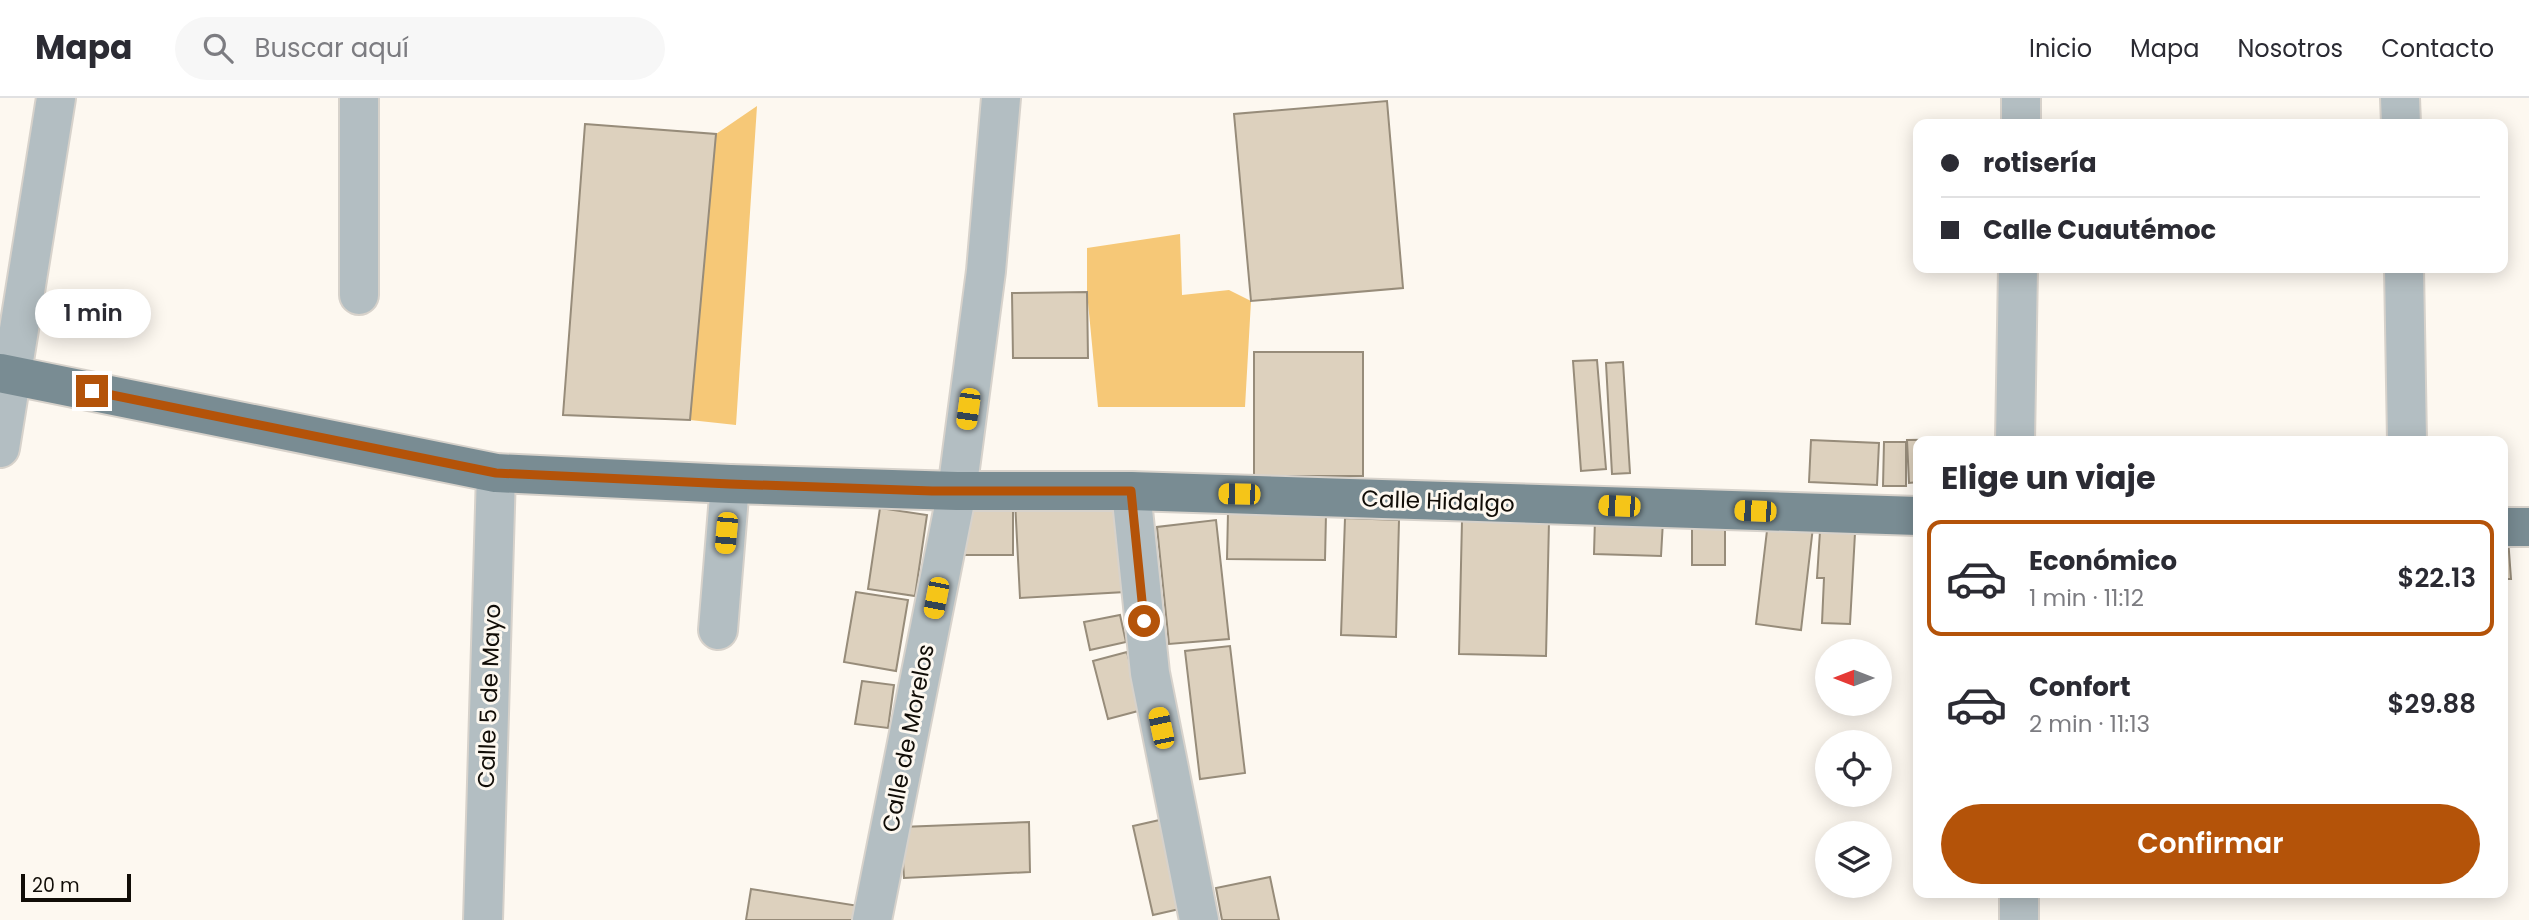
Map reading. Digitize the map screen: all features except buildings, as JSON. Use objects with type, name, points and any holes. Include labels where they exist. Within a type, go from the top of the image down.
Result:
[{"type":"main road","name":"Calle Hidalgo","points":[[6,374],[496,473],[957,491],[1131,491],[1913,516]]},
{"type":"main road","points":[[2508,527],[2529,527]]},
{"type":"street","points":[[0,448],[6,374],[56,98]]},
{"type":"street","points":[[359,98],[359,295]]},
{"type":"street","name":"Calle de Morelos","points":[[872,920],[957,491],[986,271],[1001,98]]},
{"type":"street","points":[[2021,98],[2021,119]]},
{"type":"street","points":[[2400,98],[2401,119]]},
{"type":"street","points":[[2015,436],[2018,273]]},
{"type":"street","points":[[2404,273],[2407,436]]},
{"type":"street","name":"Calle 5 de Mayo","points":[[483,920],[496,473]]},
{"type":"street","points":[[718,630],[730,484]]},
{"type":"street","points":[[1131,491],[1150,673],[1199,920]]},
{"type":"street","points":[[2019,898],[2020,920]]},
{"type":"shaded area","points":[[757,106],[736,425],[690,420],[716,134]]},
{"type":"shaded area","points":[[1180,234],[1182,295],[1229,290],[1251,301],[1245,407],[1098,407],[1087,292],[1087,248]]},
{"type":"route","points":[[92,391],[496,473],[932,491],[1131,491],[1144,621]]}]
